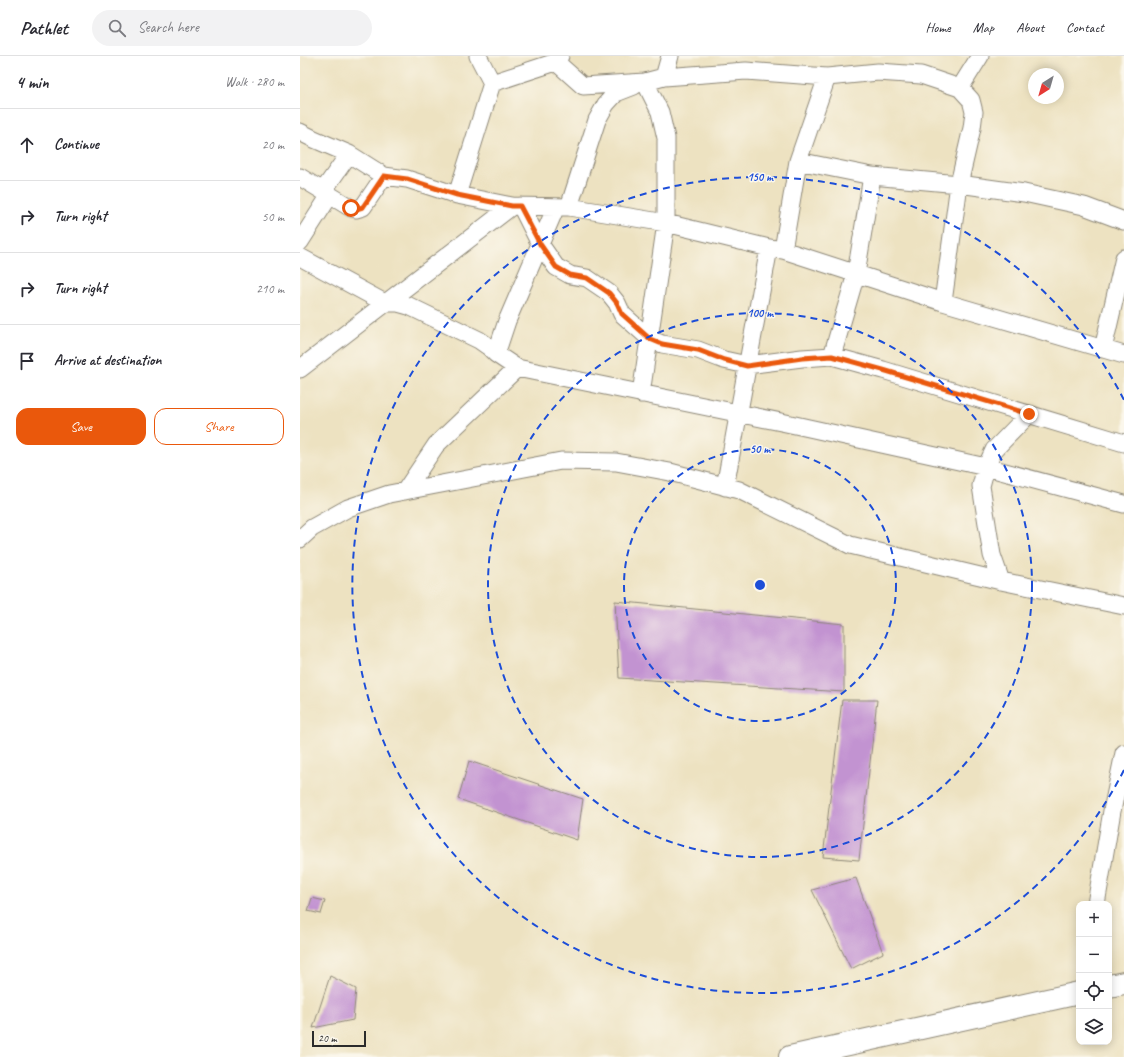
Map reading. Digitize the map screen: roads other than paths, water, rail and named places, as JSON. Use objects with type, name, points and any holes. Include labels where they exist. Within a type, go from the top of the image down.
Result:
[{"type":"main road","points":[[1112,985],[1124,983]]},
{"type":"main road","points":[[790,1057],[1076,994]]},
{"type":"street","points":[[457,195],[492,82],[478,56]]},
{"type":"street","points":[[664,77],[670,56]]},
{"type":"street","points":[[960,88],[980,56]]},
{"type":"street","points":[[492,82],[558,59],[583,86],[645,82]]},
{"type":"street","points":[[496,354],[506,321],[540,244],[562,207],[597,120],[606,104],[616,94],[645,82],[664,77],[748,63],[827,77],[878,72],[921,75],[960,88],[971,100],[974,112],[972,128],[959,184],[943,302]]},
{"type":"street","points":[[725,487],[747,366],[776,249],[798,161],[827,77]]},
{"type":"street","points":[[642,394],[666,222],[666,138],[660,112],[645,82]]},
{"type":"street","points":[[300,132],[349,154],[384,176],[407,179],[457,195],[516,206],[562,207],[666,222],[776,249],[943,302],[1124,355]]},
{"type":"street","points":[[300,242],[349,154]]},
{"type":"street","points":[[798,161],[872,176],[959,184],[1024,194],[1084,206],[1124,221]]},
{"type":"street","points":[[300,177],[351,208],[356,209],[363,207],[384,176]]},
{"type":"street","points":[[832,356],[856,274],[872,176]]},
{"type":"street","points":[[516,206],[556,267],[570,275],[587,278],[609,293],[617,303],[622,314],[650,339],[662,344],[698,350],[724,360],[747,366],[802,358],[832,356],[1124,442]]},
{"type":"street","points":[[300,369],[385,303],[516,206]]},
{"type":"street","points":[[300,257],[385,303],[398,303],[409,306],[479,340],[517,368],[738,413],[986,467],[1124,504]]},
{"type":"street","points":[[1103,349],[1124,258]]},
{"type":"street","points":[[405,491],[436,445],[517,368]]},
{"type":"street","points":[[1001,581],[992,555],[981,486],[986,467],[994,450],[1029,414]]},
{"type":"street","points":[[300,539],[312,528],[348,508],[389,494],[561,461],[616,462],[670,472],[739,490],[850,545],[1001,581],[1124,606]]},
{"type":"street","points":[[1097,901],[1112,811],[1124,753]]}]
